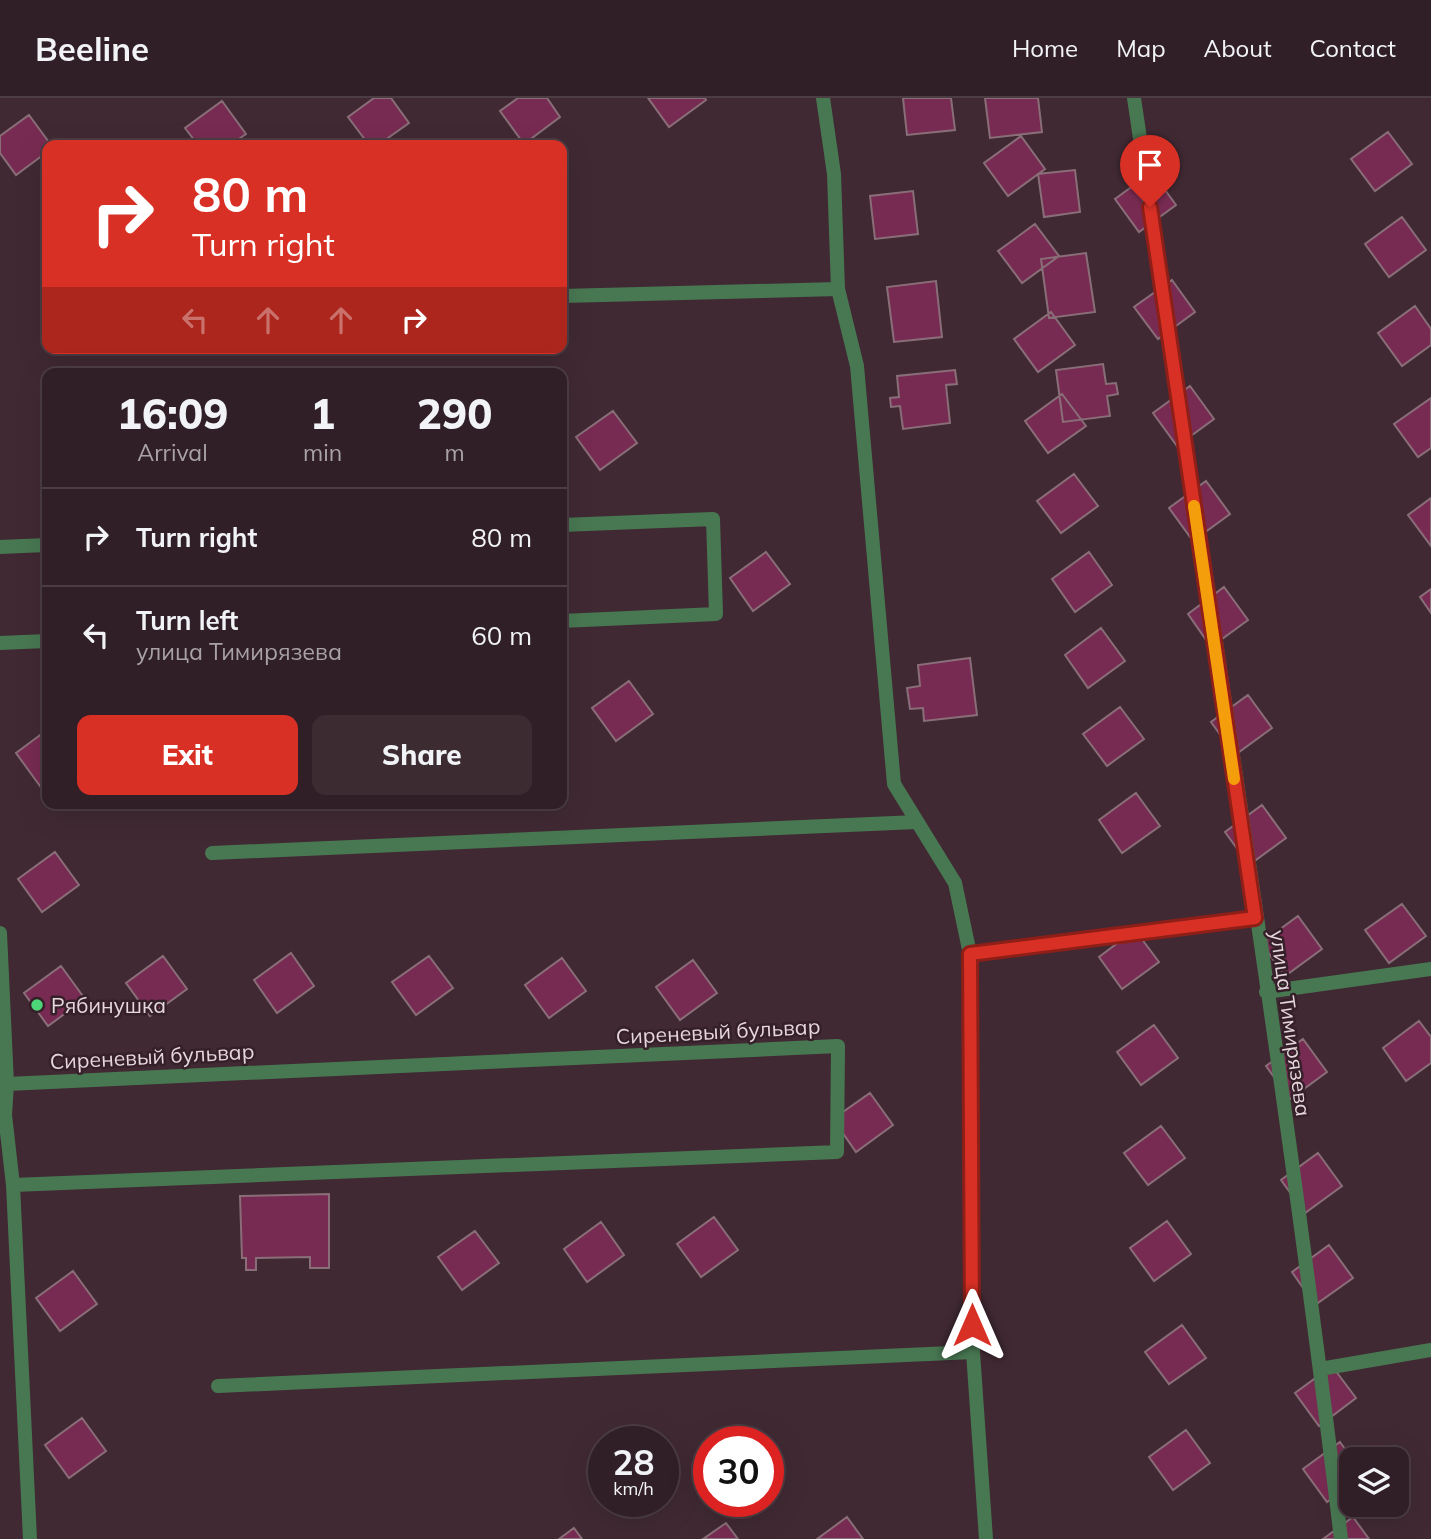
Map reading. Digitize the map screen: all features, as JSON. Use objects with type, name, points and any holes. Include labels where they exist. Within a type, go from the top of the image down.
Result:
[{"type":"street","points":[[823,98],[834,174],[838,289],[858,366],[894,784],[955,883],[970,954],[973,1352],[986,1539]]},
{"type":"street","name":"улица Тимирязева","points":[[1134,98],[1320,1369],[1340,1539]]},
{"type":"street","points":[[567,296],[838,289]]},
{"type":"street","points":[[567,525],[713,519],[716,614],[567,621]]},
{"type":"street","points":[[0,547],[42,545]]},
{"type":"street","points":[[0,643],[42,641]]},
{"type":"street","points":[[212,853],[917,822]]},
{"type":"street","points":[[970,954],[1255,918]]},
{"type":"street","points":[[0,933],[7,1083],[2,1115],[13,1185],[30,1539]]},
{"type":"street","points":[[1266,992],[1431,969]]},
{"type":"street","name":"Сиреневый бульвар","points":[[7,1083],[838,1046],[837,1152],[13,1185]]},
{"type":"street","points":[[1320,1369],[1431,1350]]},
{"type":"street","points":[[218,1386],[973,1352]]},
{"type":"building","points":[[374,98],[391,98],[409,123],[385,140],[365,140],[348,117]]},
{"type":"building","points":[[518,98],[547,98],[560,117],[529,140],[521,140],[500,111]]},
{"type":"building","points":[[648,98],[705,98],[706,100],[669,127]]},
{"type":"building","points":[[903,98],[951,98],[955,130],[907,135]]},
{"type":"building","points":[[985,98],[1038,98],[1042,132],[990,138]]},
{"type":"building","points":[[222,101],[246,134],[237,140],[194,140],[185,128]]},
{"type":"building","points":[[29,115],[47,140],[42,140],[42,156],[16,175],[0,153],[0,136]]},
{"type":"building","points":[[1388,132],[1412,164],[1375,191],[1351,159]]},
{"type":"building","points":[[1021,136],[1045,169],[1008,196],[984,163]]},
{"type":"building","points":[[1075,170],[1080,212],[1044,217],[1038,174]]},
{"type":"building","points":[[1152,172],[1176,205],[1139,232],[1115,199]]},
{"type":"building","points":[[913,191],[918,234],[875,239],[870,196]]},
{"type":"building","points":[[1402,217],[1426,250],[1389,277],[1365,244]]},
{"type":"building","points":[[1035,224],[1059,256],[1022,283],[998,251]]},
{"type":"building","points":[[1086,253],[1095,312],[1049,318],[1041,259]]},
{"type":"building","points":[[1172,280],[1195,312],[1158,339],[1134,307]]},
{"type":"building","points":[[936,281],[942,337],[894,342],[887,287]]},
{"type":"building","points":[[1415,306],[1431,329],[1431,345],[1402,366],[1378,333]]},
{"type":"building","points":[[1051,312],[1075,345],[1038,372],[1014,339]]},
{"type":"building","points":[[1103,364],[1106,384],[1116,383],[1118,394],[1107,396],[1110,416],[1063,422],[1056,370]]},
{"type":"building","points":[[955,370],[957,384],[946,385],[950,423],[903,429],[900,406],[891,407],[890,398],[899,397],[897,376]]},
{"type":"building","points":[[1190,386],[1214,419],[1177,446],[1153,413]]},
{"type":"building","points":[[1062,394],[1086,426],[1048,453],[1025,421]]},
{"type":"building","points":[[1431,398],[1431,448],[1418,457],[1394,424]]},
{"type":"building","points":[[613,411],[637,443],[600,470],[576,437]]},
{"type":"building","points":[[1074,474],[1098,506],[1061,533],[1037,501]]},
{"type":"building","points":[[1206,481],[1230,514],[1193,541],[1169,508]]},
{"type":"building","points":[[1431,498],[1431,546],[1408,515]]},
{"type":"building","points":[[766,552],[790,584],[753,611],[730,578]]},
{"type":"building","points":[[1089,552],[1112,585],[1075,612],[1052,579]]},
{"type":"building","points":[[1224,587],[1248,620],[1211,647],[1188,614]]},
{"type":"building","points":[[1431,589],[1431,613],[1420,597]]},
{"type":"building","points":[[1101,628],[1125,661],[1088,688],[1065,655]]},
{"type":"building","points":[[970,658],[977,715],[924,721],[923,708],[910,709],[907,688],[920,686],[918,665]]},
{"type":"building","points":[[629,681],[653,714],[616,741],[592,708]]},
{"type":"building","points":[[1248,695],[1272,728],[1235,755],[1211,722]]},
{"type":"building","points":[[1120,707],[1144,739],[1107,766],[1083,734]]},
{"type":"building","points":[[42,734],[40,786],[16,753]]},
{"type":"building","points":[[1136,793],[1160,826],[1122,853],[1099,820]]},
{"type":"building","points":[[1262,805],[1286,838],[1249,865],[1225,832]]},
{"type":"building","points":[[55,852],[79,885],[42,912],[18,879]]},
{"type":"building","points":[[1402,904],[1426,936],[1389,963],[1365,930]]},
{"type":"building","points":[[1298,916],[1322,949],[1285,976],[1261,943]]},
{"type":"building","points":[[1135,930],[1159,962],[1122,989],[1099,957]]},
{"type":"building","points":[[291,953],[314,986],[277,1013],[254,980]]},
{"type":"building","points":[[163,956],[187,989],[150,1016],[126,983]]},
{"type":"building","points":[[429,956],[453,988],[416,1015],[392,982]]},
{"type":"building","points":[[562,958],[586,991],[549,1018],[525,985]]},
{"type":"building","points":[[693,960],[717,993],[680,1020],[656,987]]},
{"type":"building","points":[[61,966],[85,999],[48,1026],[24,993]]},
{"type":"building","points":[[1419,1021],[1431,1037],[1431,1063],[1406,1081],[1383,1048]]},
{"type":"building","points":[[1154,1025],[1178,1058],[1141,1085],[1117,1052]]},
{"type":"building","points":[[1303,1039],[1327,1072],[1290,1099],[1266,1066]]},
{"type":"building","points":[[870,1093],[893,1125],[856,1152],[833,1119]]},
{"type":"building","points":[[1161,1126],[1185,1158],[1148,1185],[1124,1153]]},
{"type":"building","points":[[1318,1153],[1342,1186],[1305,1213],[1281,1180]]},
{"type":"building","points":[[329,1194],[329,1268],[310,1268],[310,1257],[256,1258],[256,1270],[246,1270],[246,1258],[242,1258],[240,1196]]},
{"type":"building","points":[[714,1217],[738,1250],[701,1277],[677,1244]]},
{"type":"building","points":[[1167,1221],[1191,1254],[1154,1281],[1130,1248]]},
{"type":"building","points":[[601,1222],[624,1255],[587,1282],[564,1249]]},
{"type":"building","points":[[475,1231],[499,1263],[462,1290],[438,1257]]},
{"type":"building","points":[[1329,1245],[1353,1278],[1315,1305],[1292,1272]]},
{"type":"building","points":[[73,1271],[97,1304],[60,1331],[36,1298]]},
{"type":"building","points":[[1182,1325],[1206,1358],[1169,1384],[1145,1352]]},
{"type":"building","points":[[1332,1366],[1356,1398],[1319,1426],[1295,1393]]},
{"type":"building","points":[[82,1418],[106,1451],[69,1478],[45,1445]]},
{"type":"building","points":[[1186,1430],[1210,1463],[1173,1490],[1149,1457]]},
{"type":"building","points":[[1340,1442],[1344,1447],[1339,1447],[1339,1493],[1327,1502],[1303,1469]]},
{"type":"building","points":[[847,1517],[863,1539],[817,1539]]},
{"type":"building","points":[[1353,1517],[1369,1539],[1323,1539]]},
{"type":"building","points":[[726,1523],[738,1539],[703,1539]]},
{"type":"building","points":[[574,1528],[582,1539],[559,1539]]},
{"type":"slow traffic","points":[[1194,506],[1234,779]]},
{"type":"place","name":"Рябинушка","points":[[37,1005]]},
{"type":"route","points":[[972,1325],[970,954],[1255,918],[1150,207]]}]
